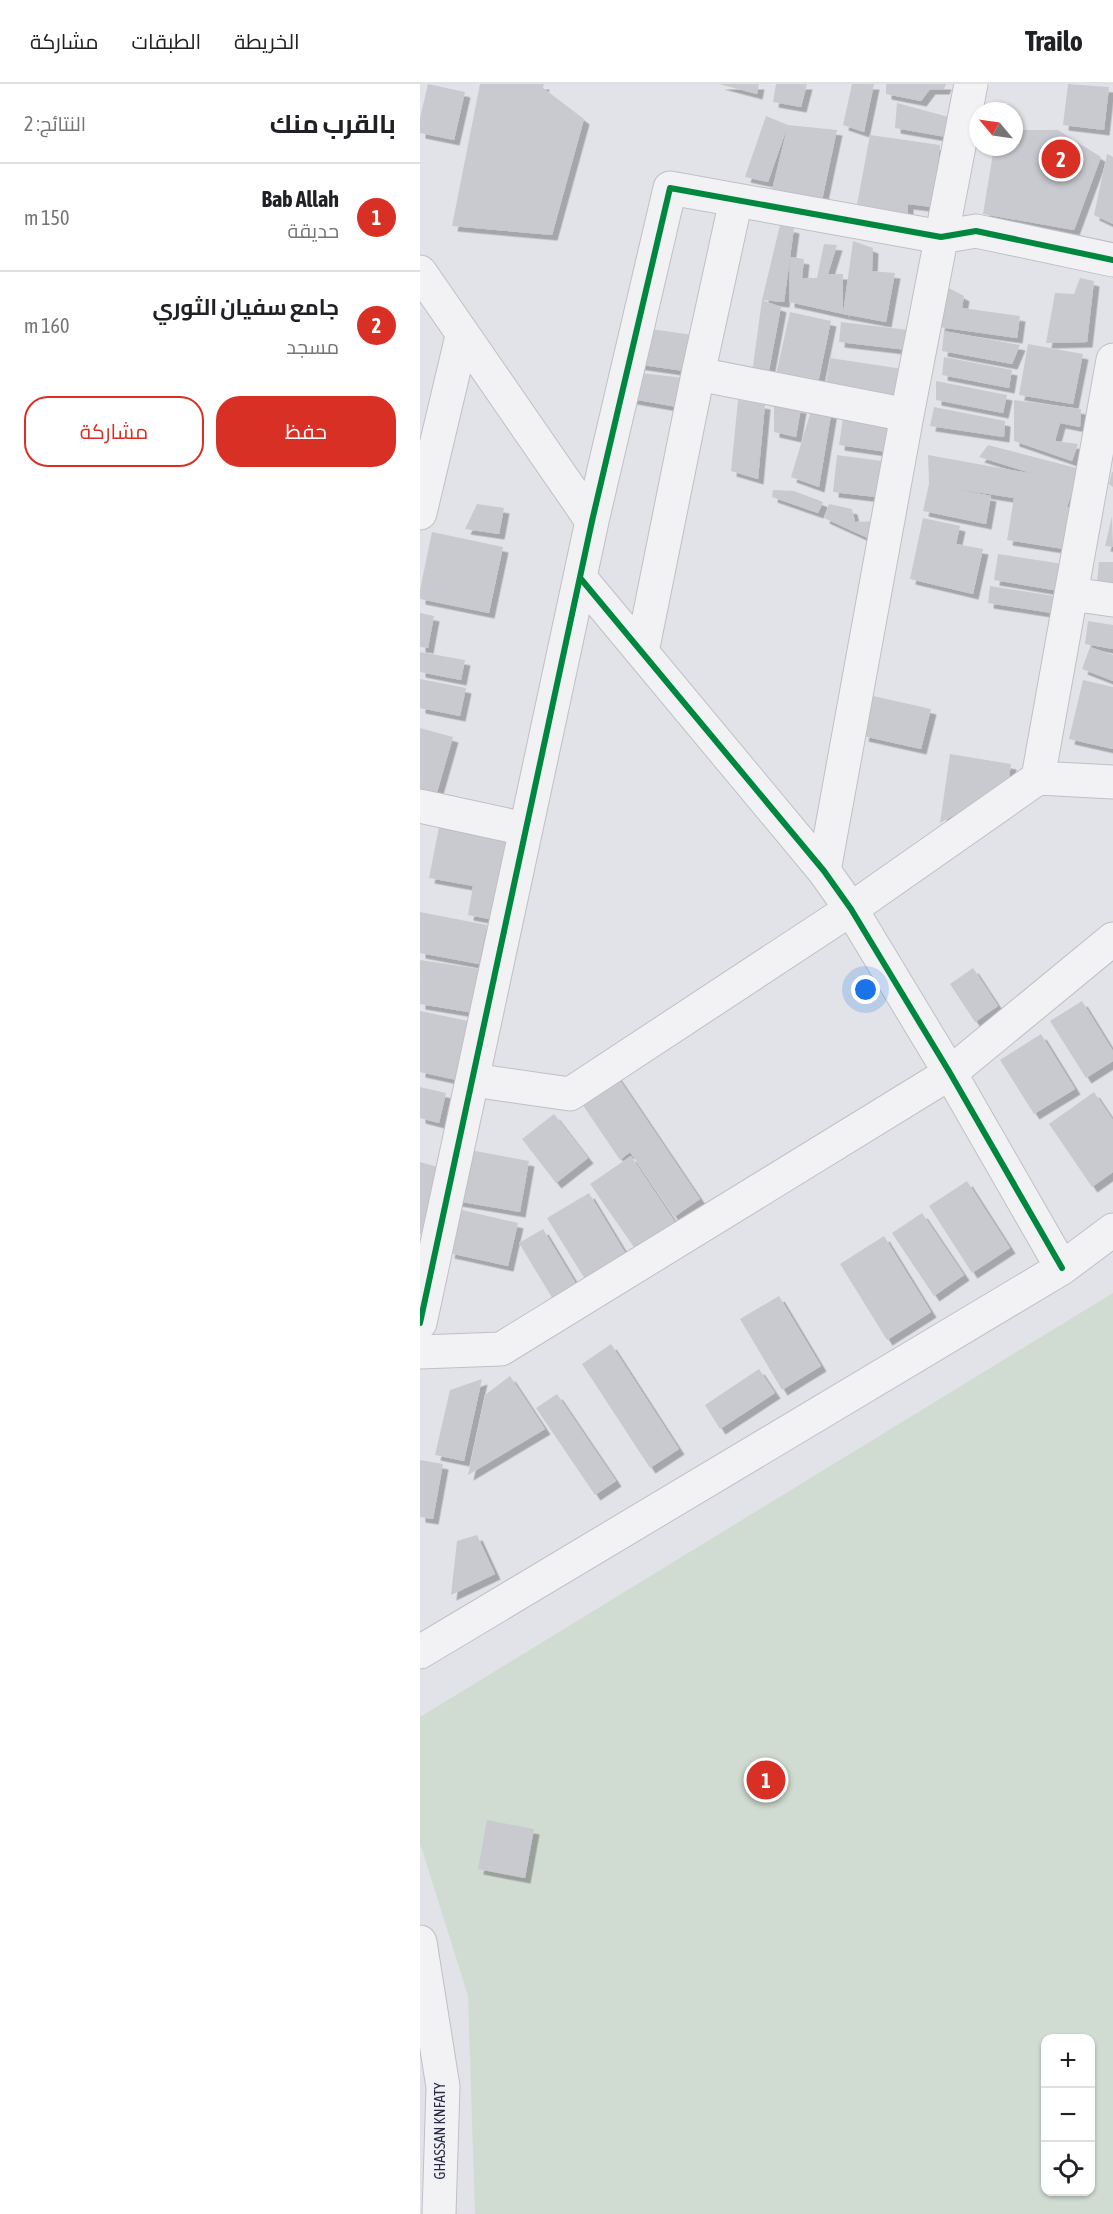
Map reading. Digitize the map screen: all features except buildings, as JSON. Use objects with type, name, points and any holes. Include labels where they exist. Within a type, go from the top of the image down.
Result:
[{"type":"street","points":[[824,871],[907,415],[971,84]]},
{"type":"street","points":[[420,1323],[592,521],[670,188],[941,237],[976,231],[1113,260]]},
{"type":"street","points":[[642,652],[736,200]]},
{"type":"street","points":[[420,272],[462,336],[592,521]]},
{"type":"street","points":[[420,513],[462,336]]},
{"type":"street","points":[[1038,778],[1071,594],[1106,438],[1113,360]]},
{"type":"street","points":[[698,375],[907,415]]},
{"type":"street","points":[[581,579],[824,871],[851,909],[950,1073],[1062,1268]]},
{"type":"street","points":[[1071,594],[1113,600]]},
{"type":"street","points":[[472,1080],[570,1094],[851,909],[1038,778],[1113,782]]},
{"type":"street","points":[[420,806],[525,829]]},
{"type":"street","points":[[420,1352],[501,1349],[950,1073],[1113,939]]},
{"type":"street","points":[[420,1652],[1062,1268],[1113,1230]]},
{"type":"street","name":"GHASSAN KNFATY","points":[[420,1942],[442,2087],[439,2214]]},
{"type":"shaded area","points":[[1113,1293],[1113,2214],[475,2214],[468,1996],[420,1843],[420,1717]]},
{"type":"cycle path","points":[[420,1323],[592,521],[670,188],[941,237],[976,231],[1113,260]]},
{"type":"cycle path","points":[[581,579],[824,871],[851,909],[950,1073],[1062,1268]]},
{"type":"place","name":"جامع سفيان الثوري","points":[[1061,159]]},
{"type":"place","name":"Bab Allah","points":[[766,1780]]}]
